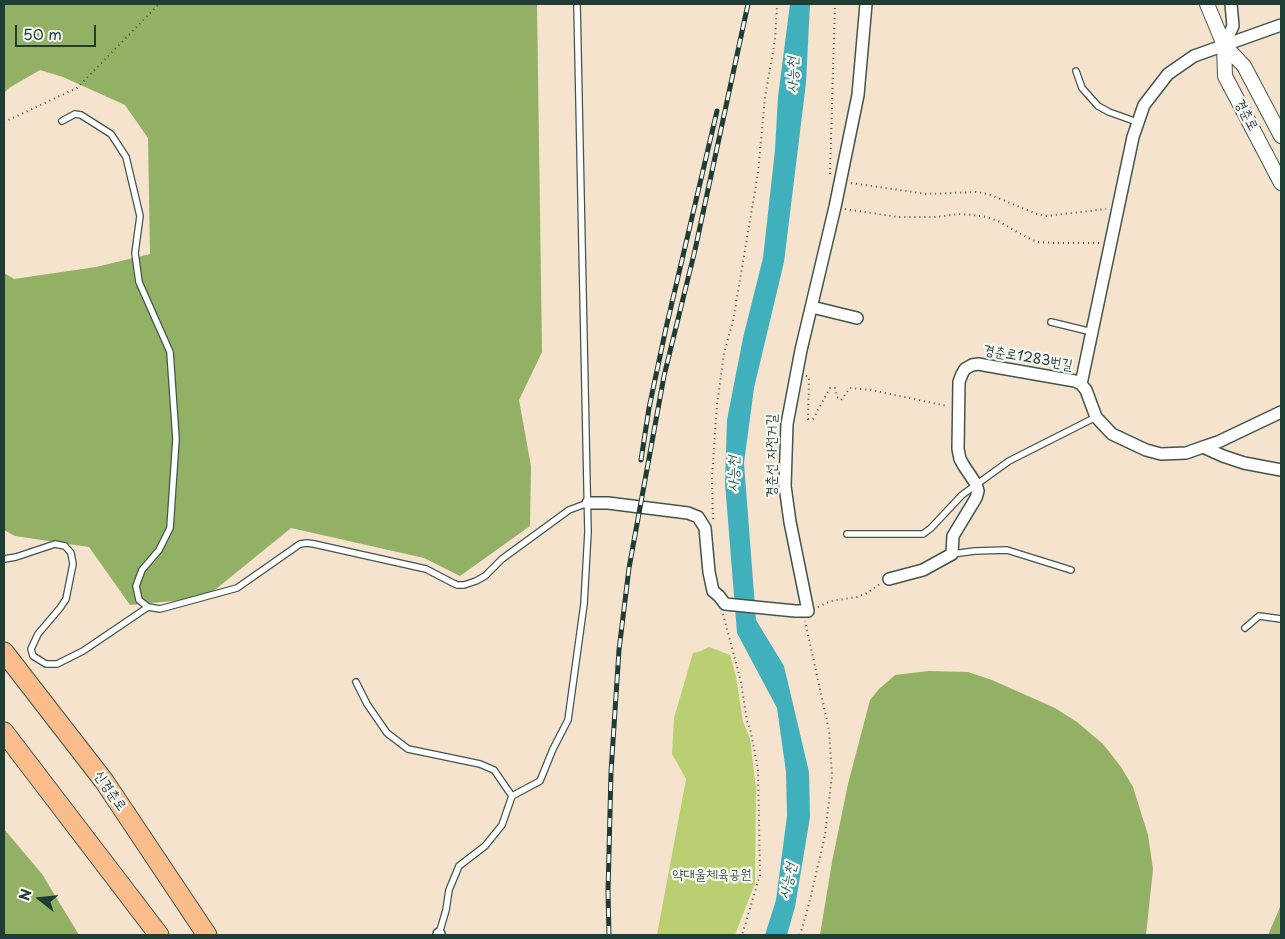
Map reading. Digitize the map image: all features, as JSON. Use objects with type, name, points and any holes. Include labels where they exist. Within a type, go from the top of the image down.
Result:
[{"type":"highway","name":"신경춘로","points":[[4,652],[104,781],[207,935]]},
{"type":"highway","points":[[4,732],[159,935]]},
{"type":"street","points":[[588,503],[608,503],[688,513],[698,517],[706,528],[709,572],[713,591],[722,600],[802,611],[785,486],[787,424],[796,374],[835,207],[835,182],[858,95],[866,4]]},
{"type":"street","name":"경춘로","points":[[1207,4],[1224,45],[1225,76],[1281,182]]},
{"type":"street","points":[[1224,45],[1233,26],[1231,4]]},
{"type":"street","points":[[1082,384],[1132,137],[1144,105],[1168,74],[1194,56],[1241,41],[1281,25]]},
{"type":"street","name":"경춘로","points":[[1224,45],[1244,66],[1281,136]]},
{"type":"street","points":[[812,307],[857,318]]},
{"type":"street","name":"경춘로1283번길","points":[[976,484],[960,459],[958,449],[959,382],[965,369],[972,365],[978,364],[1055,377],[1082,384],[1096,417],[1112,434],[1146,450],[1161,454],[1186,453],[1218,442],[1281,412]]},
{"type":"street","points":[[1203,447],[1244,463],[1281,470]]},
{"type":"street","points":[[889,579],[923,570],[952,554],[953,536],[976,498],[978,491],[976,484]]},
{"type":"lane","points":[[439,934],[446,910],[449,890],[459,866],[485,846],[502,825],[512,796],[540,782],[553,749],[568,720],[584,604],[588,532],[577,4]]},
{"type":"lane","points":[[1076,71],[1082,88],[1098,106],[1137,122]]},
{"type":"lane","points":[[62,120],[75,114],[81,115],[111,134],[126,156],[140,216],[135,253],[138,282],[170,352],[176,439],[170,528],[159,550],[142,570],[136,586],[139,600],[148,607],[160,609],[237,588],[300,544],[306,543],[426,569],[458,585],[464,585],[484,576],[502,559],[569,510],[588,503]]},
{"type":"lane","points":[[1050,322],[1092,332]]},
{"type":"lane","points":[[847,534],[923,534],[962,495],[1009,461],[1096,417]]},
{"type":"lane","points":[[4,559],[55,544],[65,546],[71,553],[73,564],[66,599],[38,634],[31,649],[33,656],[46,664],[57,664],[83,651],[148,607]]},
{"type":"lane","points":[[952,554],[975,550],[1007,550],[1071,570]]},
{"type":"lane","points":[[1245,628],[1259,616],[1281,619]]},
{"type":"lane","points":[[356,682],[367,704],[387,733],[408,749],[480,764],[494,770],[512,796]]},
{"type":"path","points":[[4,122],[78,88],[159,4]]},
{"type":"path","points":[[713,523],[712,478],[717,405],[724,353],[733,321],[758,173],[765,97],[775,40],[777,4]]},
{"type":"path","points":[[835,4],[835,182],[927,194],[976,192],[988,194],[1046,216],[1118,208]]},
{"type":"path","points":[[835,207],[898,217],[973,215],[998,221],[1037,242],[1111,242]]},
{"type":"path","points":[[796,374],[809,377],[808,419],[813,419],[830,388],[835,388],[837,397],[841,400],[850,388],[864,389],[959,409]]},
{"type":"path","points":[[800,935],[825,835],[832,776],[829,730],[802,611],[831,601],[857,597],[889,579]]},
{"type":"path","points":[[722,600],[730,645],[741,682],[747,721],[758,769],[760,875],[742,935]]},
{"type":"green space","points":[[4,4],[537,4],[542,352],[519,400],[531,466],[530,526],[460,576],[424,558],[291,528],[205,598],[130,605],[89,547],[15,536],[4,530],[4,273],[14,279],[96,267],[150,254],[148,138],[125,105],[63,77],[40,70],[9,88],[4,93]]},
{"type":"green space","name":"약대울체육공원","points":[[709,647],[730,655],[736,676],[743,722],[750,738],[756,789],[755,883],[735,935],[657,935],[686,779],[672,754],[674,718],[693,653]]},
{"type":"green space","points":[[929,671],[968,672],[992,680],[1055,708],[1077,722],[1103,744],[1121,767],[1133,787],[1148,835],[1153,869],[1146,935],[820,935],[832,862],[848,784],[870,700],[895,675]]},
{"type":"green space","points":[[4,829],[42,874],[79,935],[4,935]]},
{"type":"green space","points":[[1281,902],[1281,935],[1268,935],[1280,907]]},
{"type":"water","name":"사능천","points":[[790,4],[810,4],[806,83],[784,262],[754,388],[744,463],[756,620],[784,666],[809,772],[810,817],[795,907],[787,935],[765,935],[776,900],[787,816],[786,772],[777,708],[737,633],[725,483],[727,420],[743,338],[763,258],[775,150],[778,97]]},
{"type":"railway","points":[[609,935],[608,892],[611,772],[619,650],[629,568],[664,376],[695,250],[748,4]]},
{"type":"railway","points":[[641,460],[649,408],[666,328],[717,111]]}]
